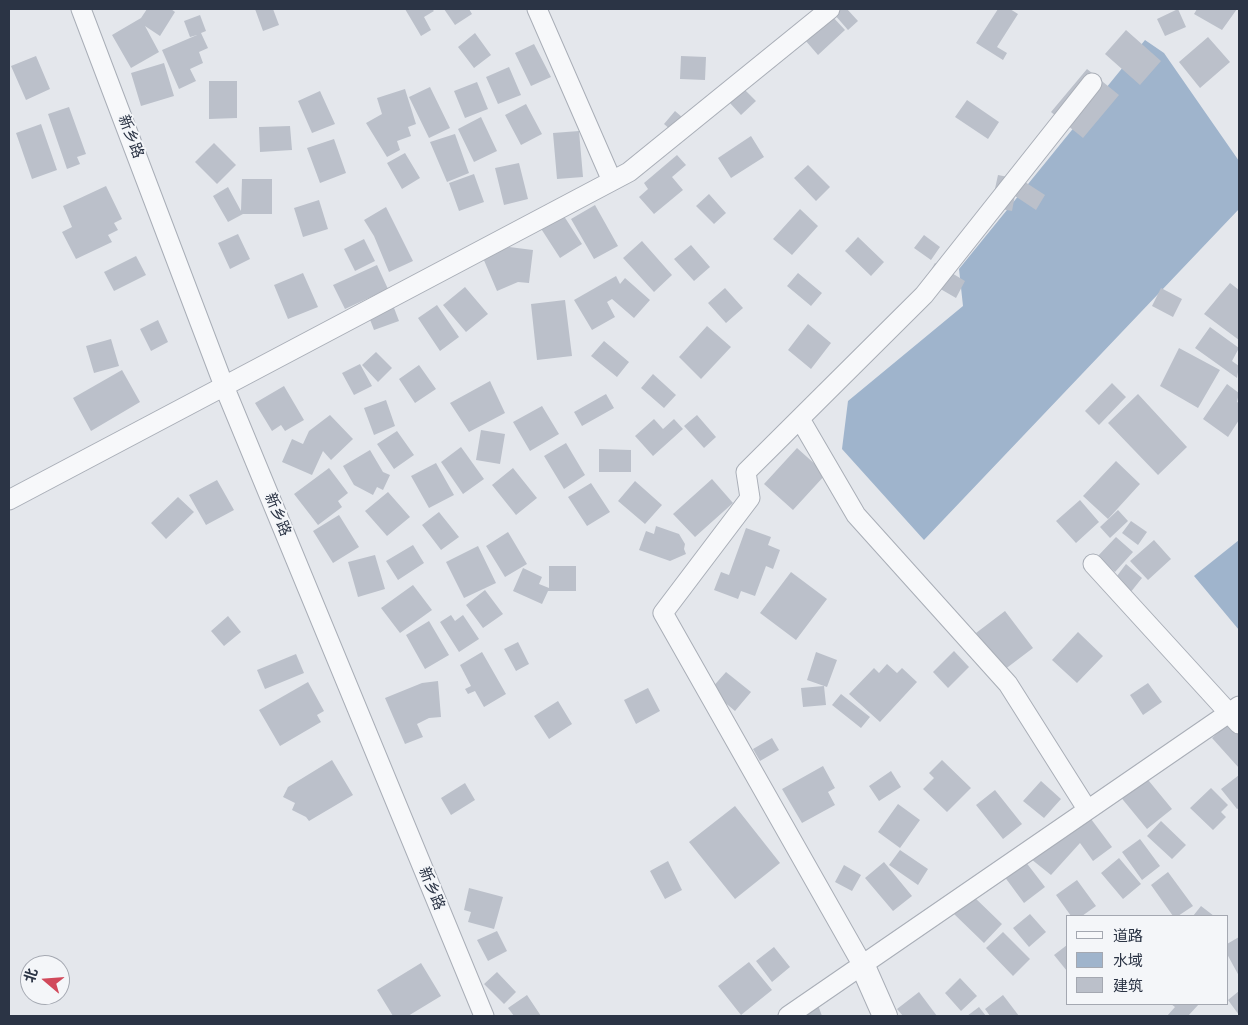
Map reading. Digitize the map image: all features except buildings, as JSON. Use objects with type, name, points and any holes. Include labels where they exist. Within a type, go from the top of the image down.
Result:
[{"type":"street","name":"新乡路","points":[[81,9],[224,386],[484,1016]]},
{"type":"street","points":[[537,9],[612,181]]},
{"type":"street","points":[[9,500],[629,172],[830,9]]},
{"type":"street","points":[[885,1016],[862,964],[663,613],[750,498],[746,472],[924,295],[1092,83]]},
{"type":"street","points":[[800,419],[856,515],[1008,684],[1087,809]]},
{"type":"street","points":[[788,1016],[1087,809],[1236,713],[1093,564]]},
{"type":"water","points":[[1145,40],[1164,53],[1239,161],[1239,209],[924,540],[842,449],[848,401],[963,306],[959,269]]},
{"type":"water","points":[[1239,540],[1239,630],[1194,576]]}]
